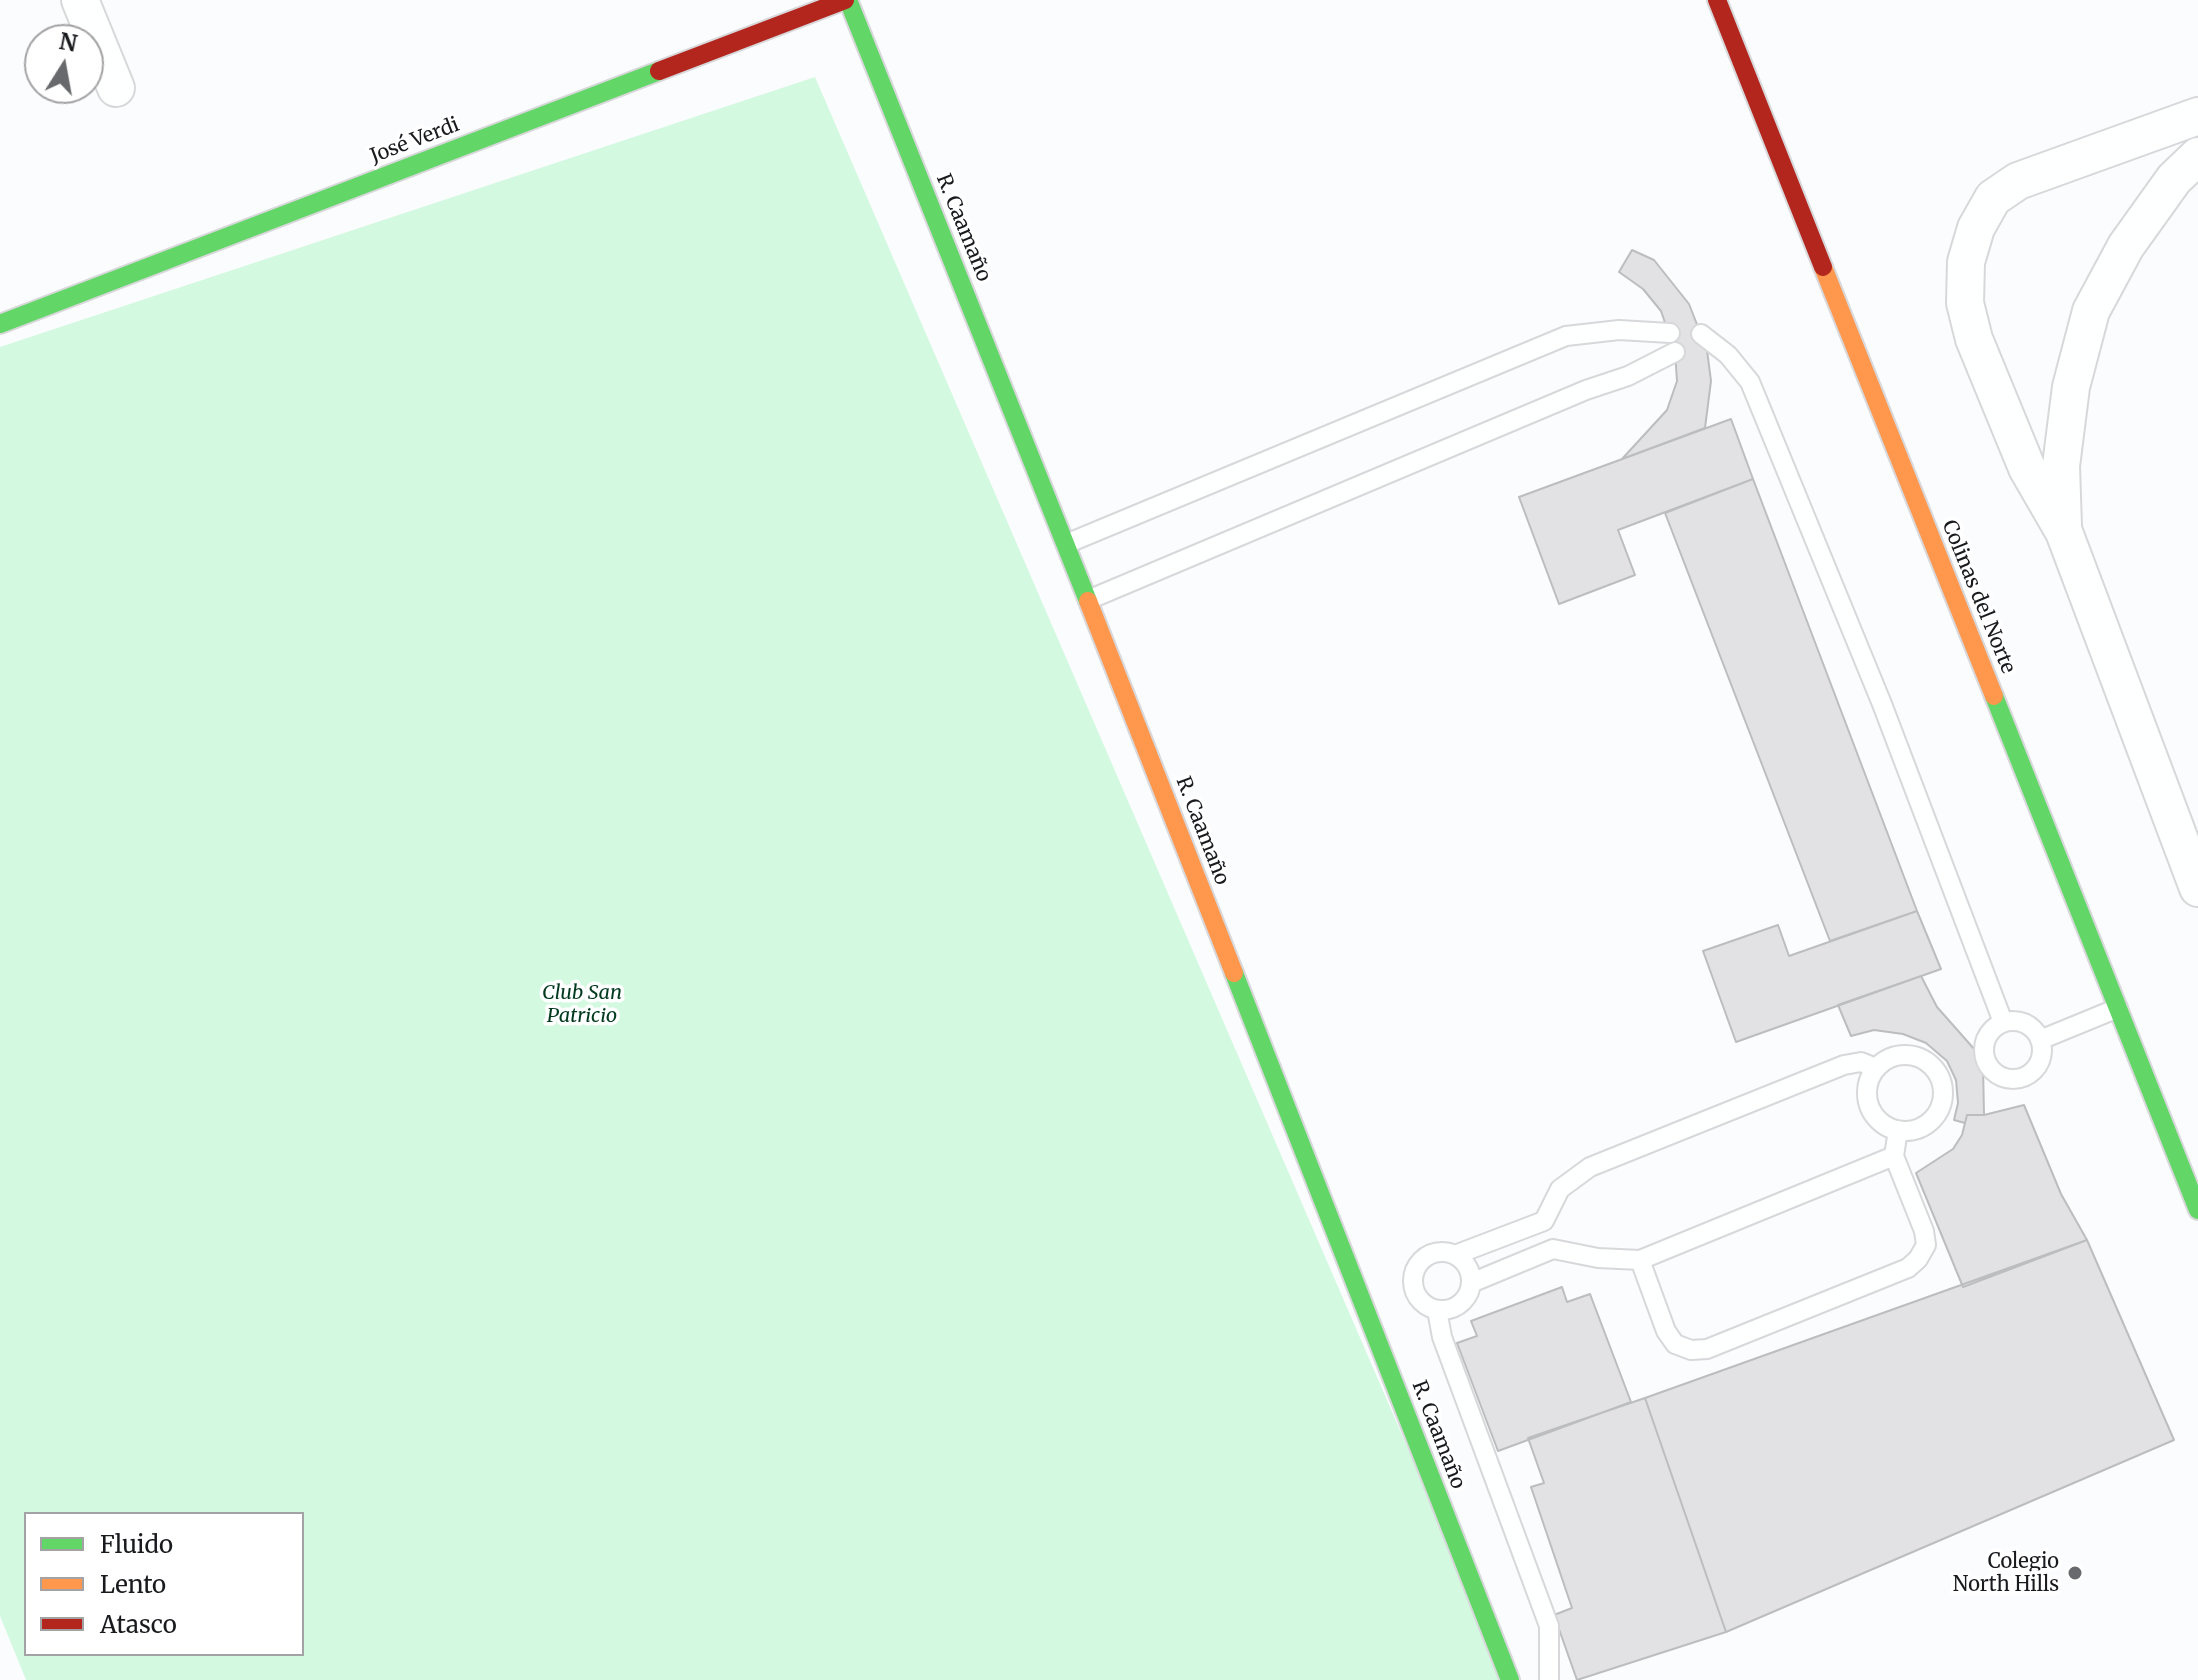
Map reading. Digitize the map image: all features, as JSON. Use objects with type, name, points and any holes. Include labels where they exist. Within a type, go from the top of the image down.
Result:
[{"type":"street","points":[[80,0],[116,88]]},
{"type":"street","name":"José Verdi","points":[[0,324],[846,0]]},
{"type":"street","name":"R. Caamaño","points":[[846,0],[1066,544],[1510,1680]]},
{"type":"street","name":"Colinas del Norte","points":[[1717,0],[2198,1210]]},
{"type":"street","points":[[2198,116],[2018,181],[1993,198],[1976,228],[1966,262],[1965,303],[1974,339],[2027,468],[2064,532],[2198,888]]},
{"type":"street","points":[[2064,532],[2061,466],[2071,387],[2091,311],[2126,246],[2174,179],[2198,156]]},
{"type":"lane","points":[[1066,544],[1566,336],[1619,330],[1670,333]]},
{"type":"lane","points":[[1704,342],[1728,355],[1750,382],[1882,704],[2003,1022]]},
{"type":"lane","points":[[1088,600],[1586,390],[1628,376],[1675,352]]},
{"type":"lane","points":[[2040,1040],[2118,1008]]},
{"type":"lane","points":[[2003,1022],[2029,1026],[2040,1040],[2042,1049],[2036,1067],[2021,1078],[2002,1077],[1985,1065],[1985,1040],[1989,1032],[2003,1022]]},
{"type":"lane","points":[[1907,1055],[1928,1062],[1949,1080],[1941,1107],[1934,1118],[1912,1131],[1887,1127],[1872,1111],[1867,1088],[1876,1068],[1896,1056],[1907,1055]]},
{"type":"lane","points":[[1455,1255],[1467,1267],[1471,1283],[1464,1301],[1456,1307],[1437,1310],[1420,1301],[1412,1282],[1414,1272],[1426,1257],[1435,1253],[1455,1255],[1544,1221],[1560,1189],[1590,1167],[1844,1065],[1861,1062],[1876,1068]]},
{"type":"lane","points":[[1640,1260],[1666,1331],[1675,1344],[1691,1350],[1707,1349],[1908,1268],[1926,1245],[1924,1231],[1894,1156],[1898,1130]]},
{"type":"lane","points":[[1471,1283],[1553,1249],[1598,1258],[1640,1260],[1894,1156]]},
{"type":"lane","points":[[1544,1221],[1553,1249]]},
{"type":"lane","points":[[1437,1310],[1442,1337],[1549,1626],[1549,1680]]},
{"type":"green space","name":"Club San Patricio","points":[[815,77],[1508,1680],[26,1680],[0,1616],[0,347]]},
{"type":"building","points":[[1632,250],[1654,260],[1689,304],[1707,350],[1711,381],[1705,428],[1622,459],[1667,410],[1677,381],[1675,352],[1661,311],[1643,289],[1619,272]]},
{"type":"building","points":[[1731,419],[1753,479],[1618,530],[1635,575],[1559,604],[1519,497]]},
{"type":"building","points":[[1753,479],[1917,911],[1830,941],[1665,513]]},
{"type":"building","points":[[1917,911],[1941,969],[1736,1042],[1703,951],[1778,925],[1789,956]]},
{"type":"building","points":[[1921,976],[1937,1007],[1975,1050],[1983,1066],[1984,1115],[1967,1115],[1965,1123],[1954,1120],[1958,1103],[1956,1080],[1947,1061],[1926,1043],[1903,1034],[1874,1030],[1851,1036],[1838,1005]]},
{"type":"building","points":[[2024,1105],[2061,1194],[2087,1240],[1963,1287],[1916,1173],[1953,1149],[1962,1135],[1967,1115],[1984,1115]]},
{"type":"building","points":[[2087,1240],[2174,1440],[1726,1632],[1645,1398]]},
{"type":"building","points":[[1562,1287],[1567,1302],[1590,1294],[1631,1402],[1498,1451],[1457,1343],[1477,1336],[1471,1321]]},
{"type":"building","points":[[1645,1398],[1726,1632],[1577,1680],[1554,1615],[1572,1608],[1531,1487],[1544,1483],[1528,1438]]},
{"type":"traffic: fast","points":[[848,0],[1088,601]]},
{"type":"traffic: fast","points":[[0,324],[659,71]]},
{"type":"traffic: fast","points":[[1994,696],[2198,1210]]},
{"type":"traffic: fast","points":[[1234,973],[1510,1680]]},
{"type":"traffic: slow","points":[[1823,267],[1994,696]]},
{"type":"traffic: slow","points":[[1088,601],[1234,973]]},
{"type":"traffic: jam","points":[[659,71],[845,0]]},
{"type":"traffic: jam","points":[[1717,0],[1823,267]]},
{"type":"place","name":"Colegio North Hills","points":[[2075,1573]]}]
